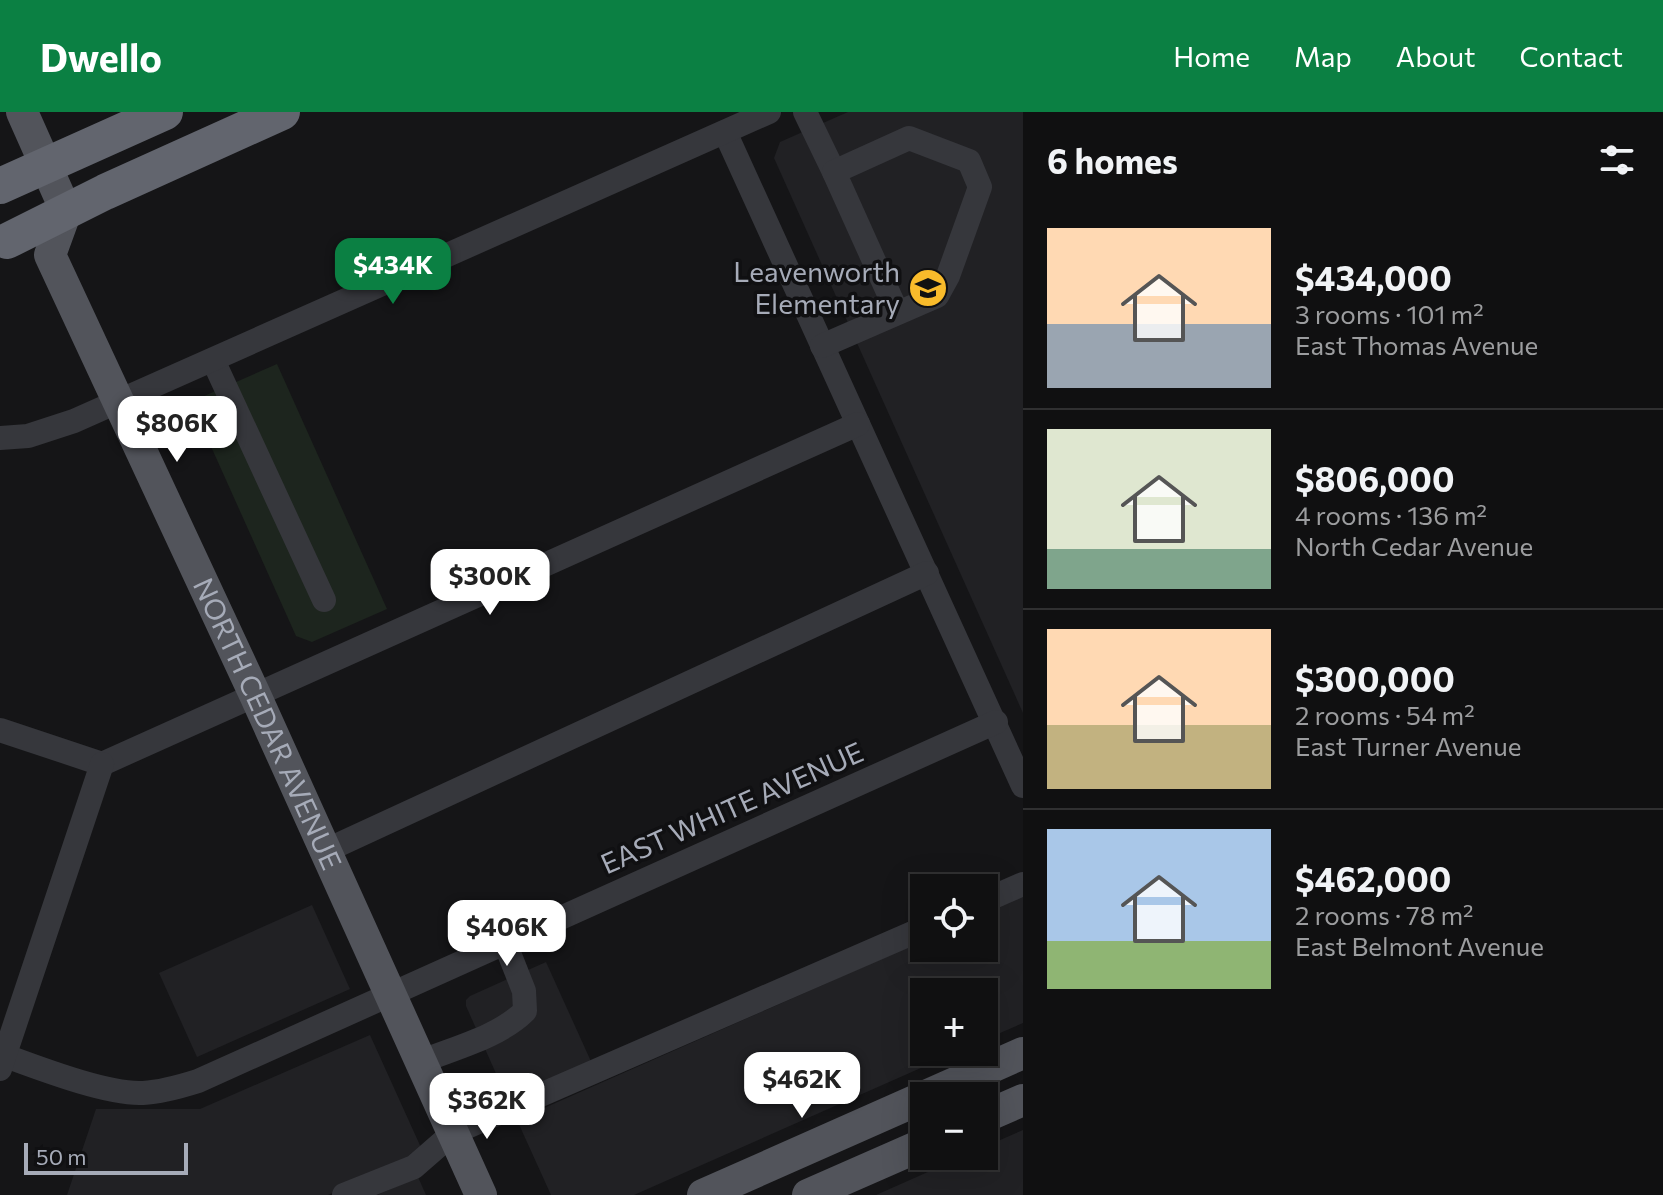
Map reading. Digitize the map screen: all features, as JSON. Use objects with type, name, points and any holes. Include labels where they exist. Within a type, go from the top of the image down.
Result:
[{"type":"highway","points":[[0,186],[165,112]]},
{"type":"highway","points":[[3,234],[66,211],[282,112]]},
{"type":"main road","points":[[3,234],[50,255],[66,211],[22,112]]},
{"type":"main road","name":"NORTH CEDAR AVENUE","points":[[50,255],[256,697],[481,1195]]},
{"type":"main road","points":[[957,1082],[1023,1053]]},
{"type":"main road","points":[[998,1111],[1023,1100]]},
{"type":"main road","points":[[703,1195],[910,1103]]},
{"type":"main road","points":[[808,1195],[910,1150]]},
{"type":"street","points":[[0,438],[28,436],[118,403],[769,112]]},
{"type":"street","points":[[805,112],[897,312]]},
{"type":"street","points":[[725,132],[1023,786]]},
{"type":"street","points":[[822,346],[937,296],[948,276],[980,187],[969,161],[909,138],[834,172]]},
{"type":"street","points":[[213,360],[324,600]]},
{"type":"street","points":[[0,730],[102,764],[858,424]]},
{"type":"street","points":[[325,851],[927,573]]},
{"type":"street","name":"EAST WHITE AVENUE","points":[[2,1060],[109,1089],[140,1093],[169,1090],[198,1081],[996,722]]},
{"type":"street","points":[[2,1060],[102,764]]},
{"type":"street","points":[[998,895],[1023,884]]},
{"type":"street","points":[[344,1195],[414,1167],[453,1133],[910,934]]},
{"type":"street","points":[[420,1062],[516,1020],[525,1011],[524,991],[505,943]]},
{"type":"shaded area","name":"Leavenworth Elementary","points":[[848,112],[1023,112],[1023,713],[774,158],[780,142]]},
{"type":"shaded area","points":[[277,364],[387,609],[312,642],[296,636],[196,413],[202,397]]},
{"type":"shaded area","points":[[1023,896],[1023,1023],[998,1034],[998,978],[910,978],[910,1066],[925,1066],[634,1195],[551,1195],[517,1120],[910,946],[910,962],[998,962],[998,907]]},
{"type":"shaded area","points":[[312,905],[350,989],[197,1057],[159,973]]},
{"type":"shaded area","points":[[546,962],[594,1068],[510,1105],[466,1000]]},
{"type":"shaded area","points":[[370,1035],[423,1152],[328,1195],[67,1195],[96,1109],[200,1109]]},
{"type":"shaded area","points":[[1023,1130],[1023,1195],[876,1195],[932,1170],[998,1170],[998,1141]]},
{"type":"shaded area","points":[[418,1177],[426,1195],[377,1195]]},
{"type":"place","name":"Leavenworth Elementary","points":[[928,288]]}]
